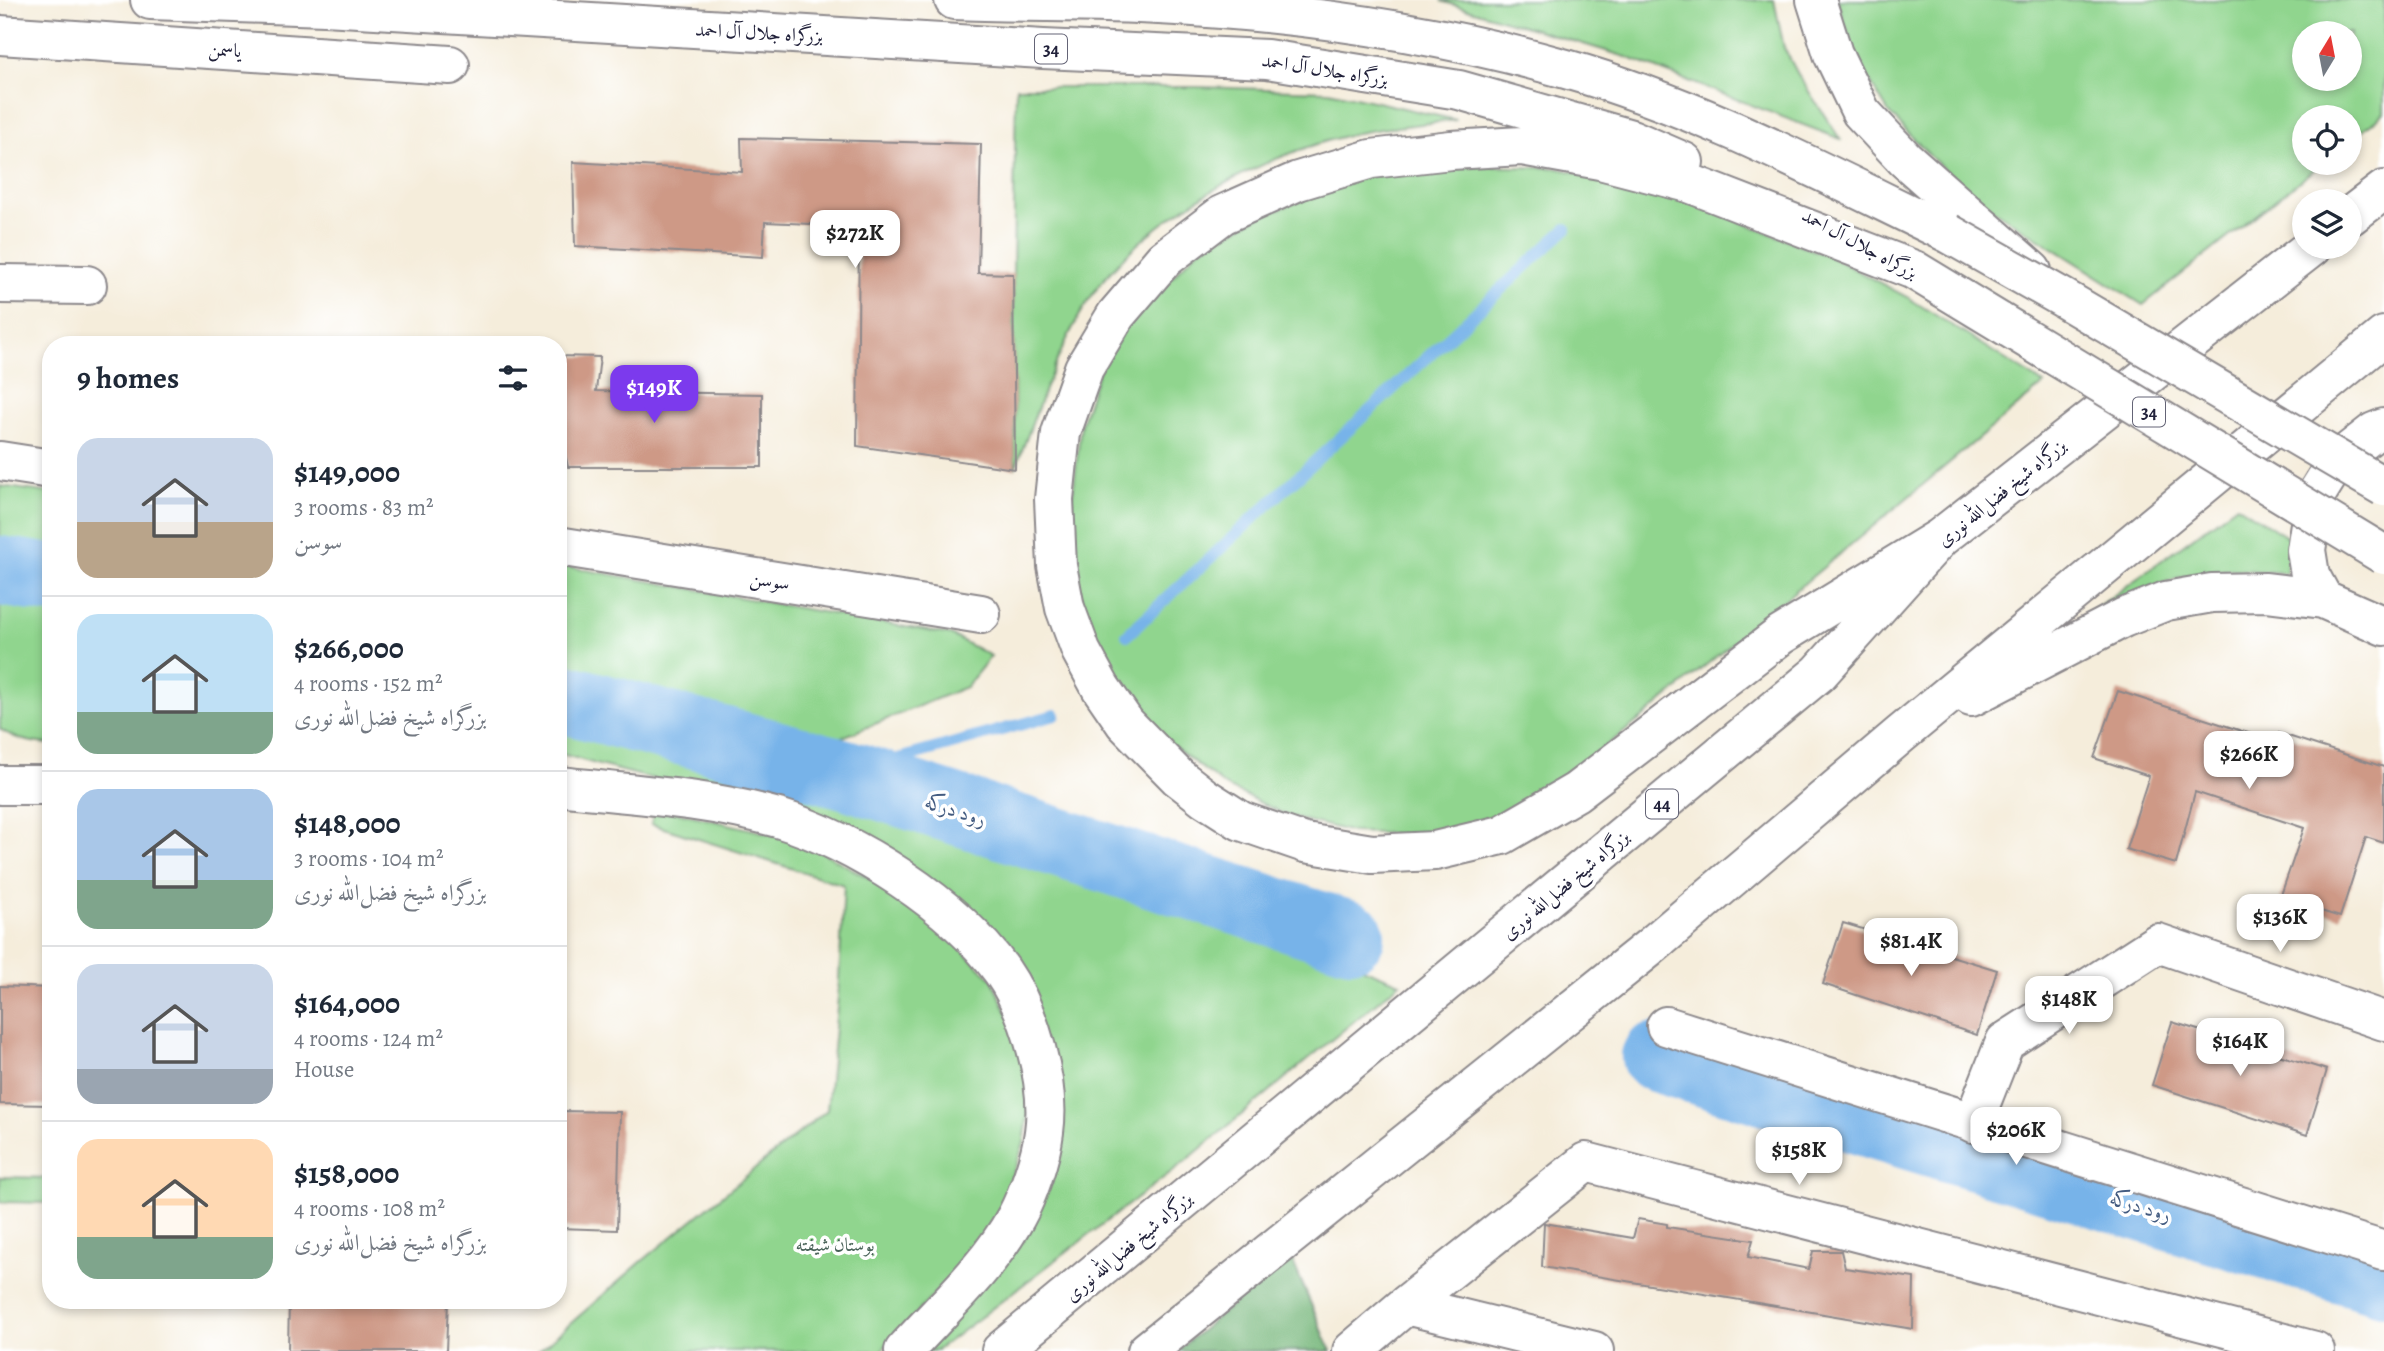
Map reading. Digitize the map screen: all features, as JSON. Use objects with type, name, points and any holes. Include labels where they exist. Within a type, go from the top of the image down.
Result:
[{"type":"main road","name":"بزرگراه جلال آل احمد","points":[[150,0],[325,6],[1043,49],[1267,59],[1459,90],[1632,139],[1801,211],[1914,270],[2384,555]]},
{"type":"main road","points":[[954,0],[1158,5],[1269,12],[1373,26],[1473,46],[1566,69],[1661,101],[1746,135],[1948,233],[2384,487]]},
{"type":"main road","points":[[1821,16],[1833,54],[1861,112],[1905,159],[2063,298]]},
{"type":"main road","name":"یاسمن","points":[[0,35],[450,65]]},
{"type":"main road","points":[[1914,270],[1689,183],[1600,160],[1522,146],[1451,150],[1371,159],[1298,181],[1222,215],[1164,259],[1116,315],[1084,368],[1061,433],[1054,499],[1057,566],[1065,608],[1081,651],[1101,688],[1125,723],[1178,777],[1241,821],[1305,843],[1373,854],[1435,851],[1502,835],[1576,792],[1781,635],[1940,538]]},
{"type":"main road","points":[[2362,207],[2384,190]]},
{"type":"main road","name":"بزرگراه شیخ فضل‌الله نوری","points":[[1001,1351],[1819,673],[1940,538],[2297,259]]},
{"type":"main road","points":[[0,284],[87,285]]},
{"type":"main road","points":[[1147,1351],[1649,948],[1901,734],[2384,336]]},
{"type":"main road","points":[[2323,599],[2310,575],[2306,550],[2314,498],[2337,461],[2374,432],[2384,428]]},
{"type":"main road","points":[[0,461],[42,468]]},
{"type":"main road","name":"سوسن","points":[[567,547],[981,614]]},
{"type":"main road","points":[[1901,734],[2123,618],[2166,601],[2212,593],[2266,592],[2323,599],[2384,626]]},
{"type":"main road","points":[[0,785],[42,785]]},
{"type":"main road","points":[[567,787],[703,802],[778,819],[844,844],[890,870],[933,902],[972,938],[1002,972],[1022,1009],[1036,1044],[1043,1088],[1044,1132],[1032,1177],[1017,1215],[997,1248],[904,1351]]},
{"type":"main road","points":[[1973,1123],[2005,1042],[2158,943],[2384,1021]]},
{"type":"main road","points":[[1666,1026],[2384,1251]]},
{"type":"main road","points":[[1352,1351],[1586,1162],[2315,1351]]},
{"type":"main road","points":[[1406,1305],[1594,1351]]},
{"type":"green space","points":[[1774,0],[1784,48],[1840,139],[1626,57],[1441,1]]},
{"type":"green space","points":[[1837,0],[2384,0],[2384,113],[2362,130],[2362,105],[2292,105],[2292,175],[2307,175],[2143,305],[1979,201],[1932,158],[1889,113],[1858,62]]},
{"type":"green space","points":[[1016,87],[1197,87],[1329,91],[1456,120],[1372,130],[1309,147],[1236,178],[1167,220],[1109,273],[1087,303],[1056,363],[1015,469],[1013,274]]},
{"type":"green space","points":[[1475,166],[1556,168],[1666,192],[1833,258],[1907,297],[2044,384],[1646,715],[1552,787],[1510,810],[1456,828],[1405,834],[1352,832],[1288,816],[1225,786],[1167,741],[1128,696],[1093,632],[1075,579],[1070,520],[1081,424],[1099,370],[1127,325],[1198,250],[1258,217],[1369,175]]},
{"type":"green space","points":[[0,486],[42,492],[42,551],[0,544]]},
{"type":"green space","points":[[2237,505],[2290,539],[2286,573],[2231,569],[2181,577],[2121,597],[2079,621]]},
{"type":"green space","points":[[567,567],[951,635],[991,656],[966,687],[828,743],[767,731],[621,694],[567,677]]},
{"type":"green space","points":[[0,589],[42,594],[42,743],[12,736],[0,729]]},
{"type":"green space","points":[[567,719],[753,771],[947,830],[1279,938],[1400,983],[1187,1160],[936,1351],[920,1351],[1048,1163],[1000,952],[724,797],[567,756]]},
{"type":"green space","name":"بوستان شیفته","points":[[655,807],[823,846],[922,910],[992,979],[1023,1048],[1031,1097],[1024,1143],[997,1218],[947,1281],[881,1351],[539,1351],[641,1262],[827,1110],[838,997],[844,885],[651,824]]},
{"type":"green space","points":[[0,1177],[42,1178],[42,1203],[0,1202]]},
{"type":"green space","points":[[1290,1255],[1331,1351],[1177,1351]]},
{"type":"building","points":[[741,138],[981,144],[978,273],[1013,274],[1015,469],[857,446],[859,226],[765,222],[763,257],[575,246],[573,162],[742,172]]},
{"type":"building","points":[[567,356],[600,357],[596,391],[762,394],[762,467],[568,467]]},
{"type":"building","points":[[2118,691],[2276,742],[2279,733],[2384,767],[2384,843],[2366,837],[2340,917],[2280,898],[2304,828],[2195,792],[2176,864],[2126,849],[2149,776],[2094,758]]},
{"type":"building","points":[[1843,923],[1997,970],[1977,1035],[1823,984]]},
{"type":"building","points":[[0,986],[42,988],[42,1105],[0,1104]]},
{"type":"building","points":[[2172,1022],[2327,1070],[2307,1135],[2152,1085]]},
{"type":"building","points":[[567,1111],[620,1112],[617,1230],[567,1228]]},
{"type":"building","points":[[1638,1219],[1667,1224],[1667,1227],[1753,1240],[1748,1257],[1809,1269],[1813,1251],[1841,1251],[1845,1268],[1914,1278],[1913,1329],[1542,1267],[1544,1223],[1633,1238]]},
{"type":"building","points":[[289,1309],[448,1309],[446,1351],[288,1351]]},
{"type":"waterway","points":[[1127,635],[1566,229]]},
{"type":"waterway","name":"رود درکه","points":[[0,571],[42,578]]},
{"type":"waterway","name":"رود درکه","points":[[567,699],[845,774],[1350,936]]},
{"type":"waterway","points":[[845,774],[1055,715]]},
{"type":"waterway","name":"رود درکه","points":[[1656,1057],[2384,1281]]}]
